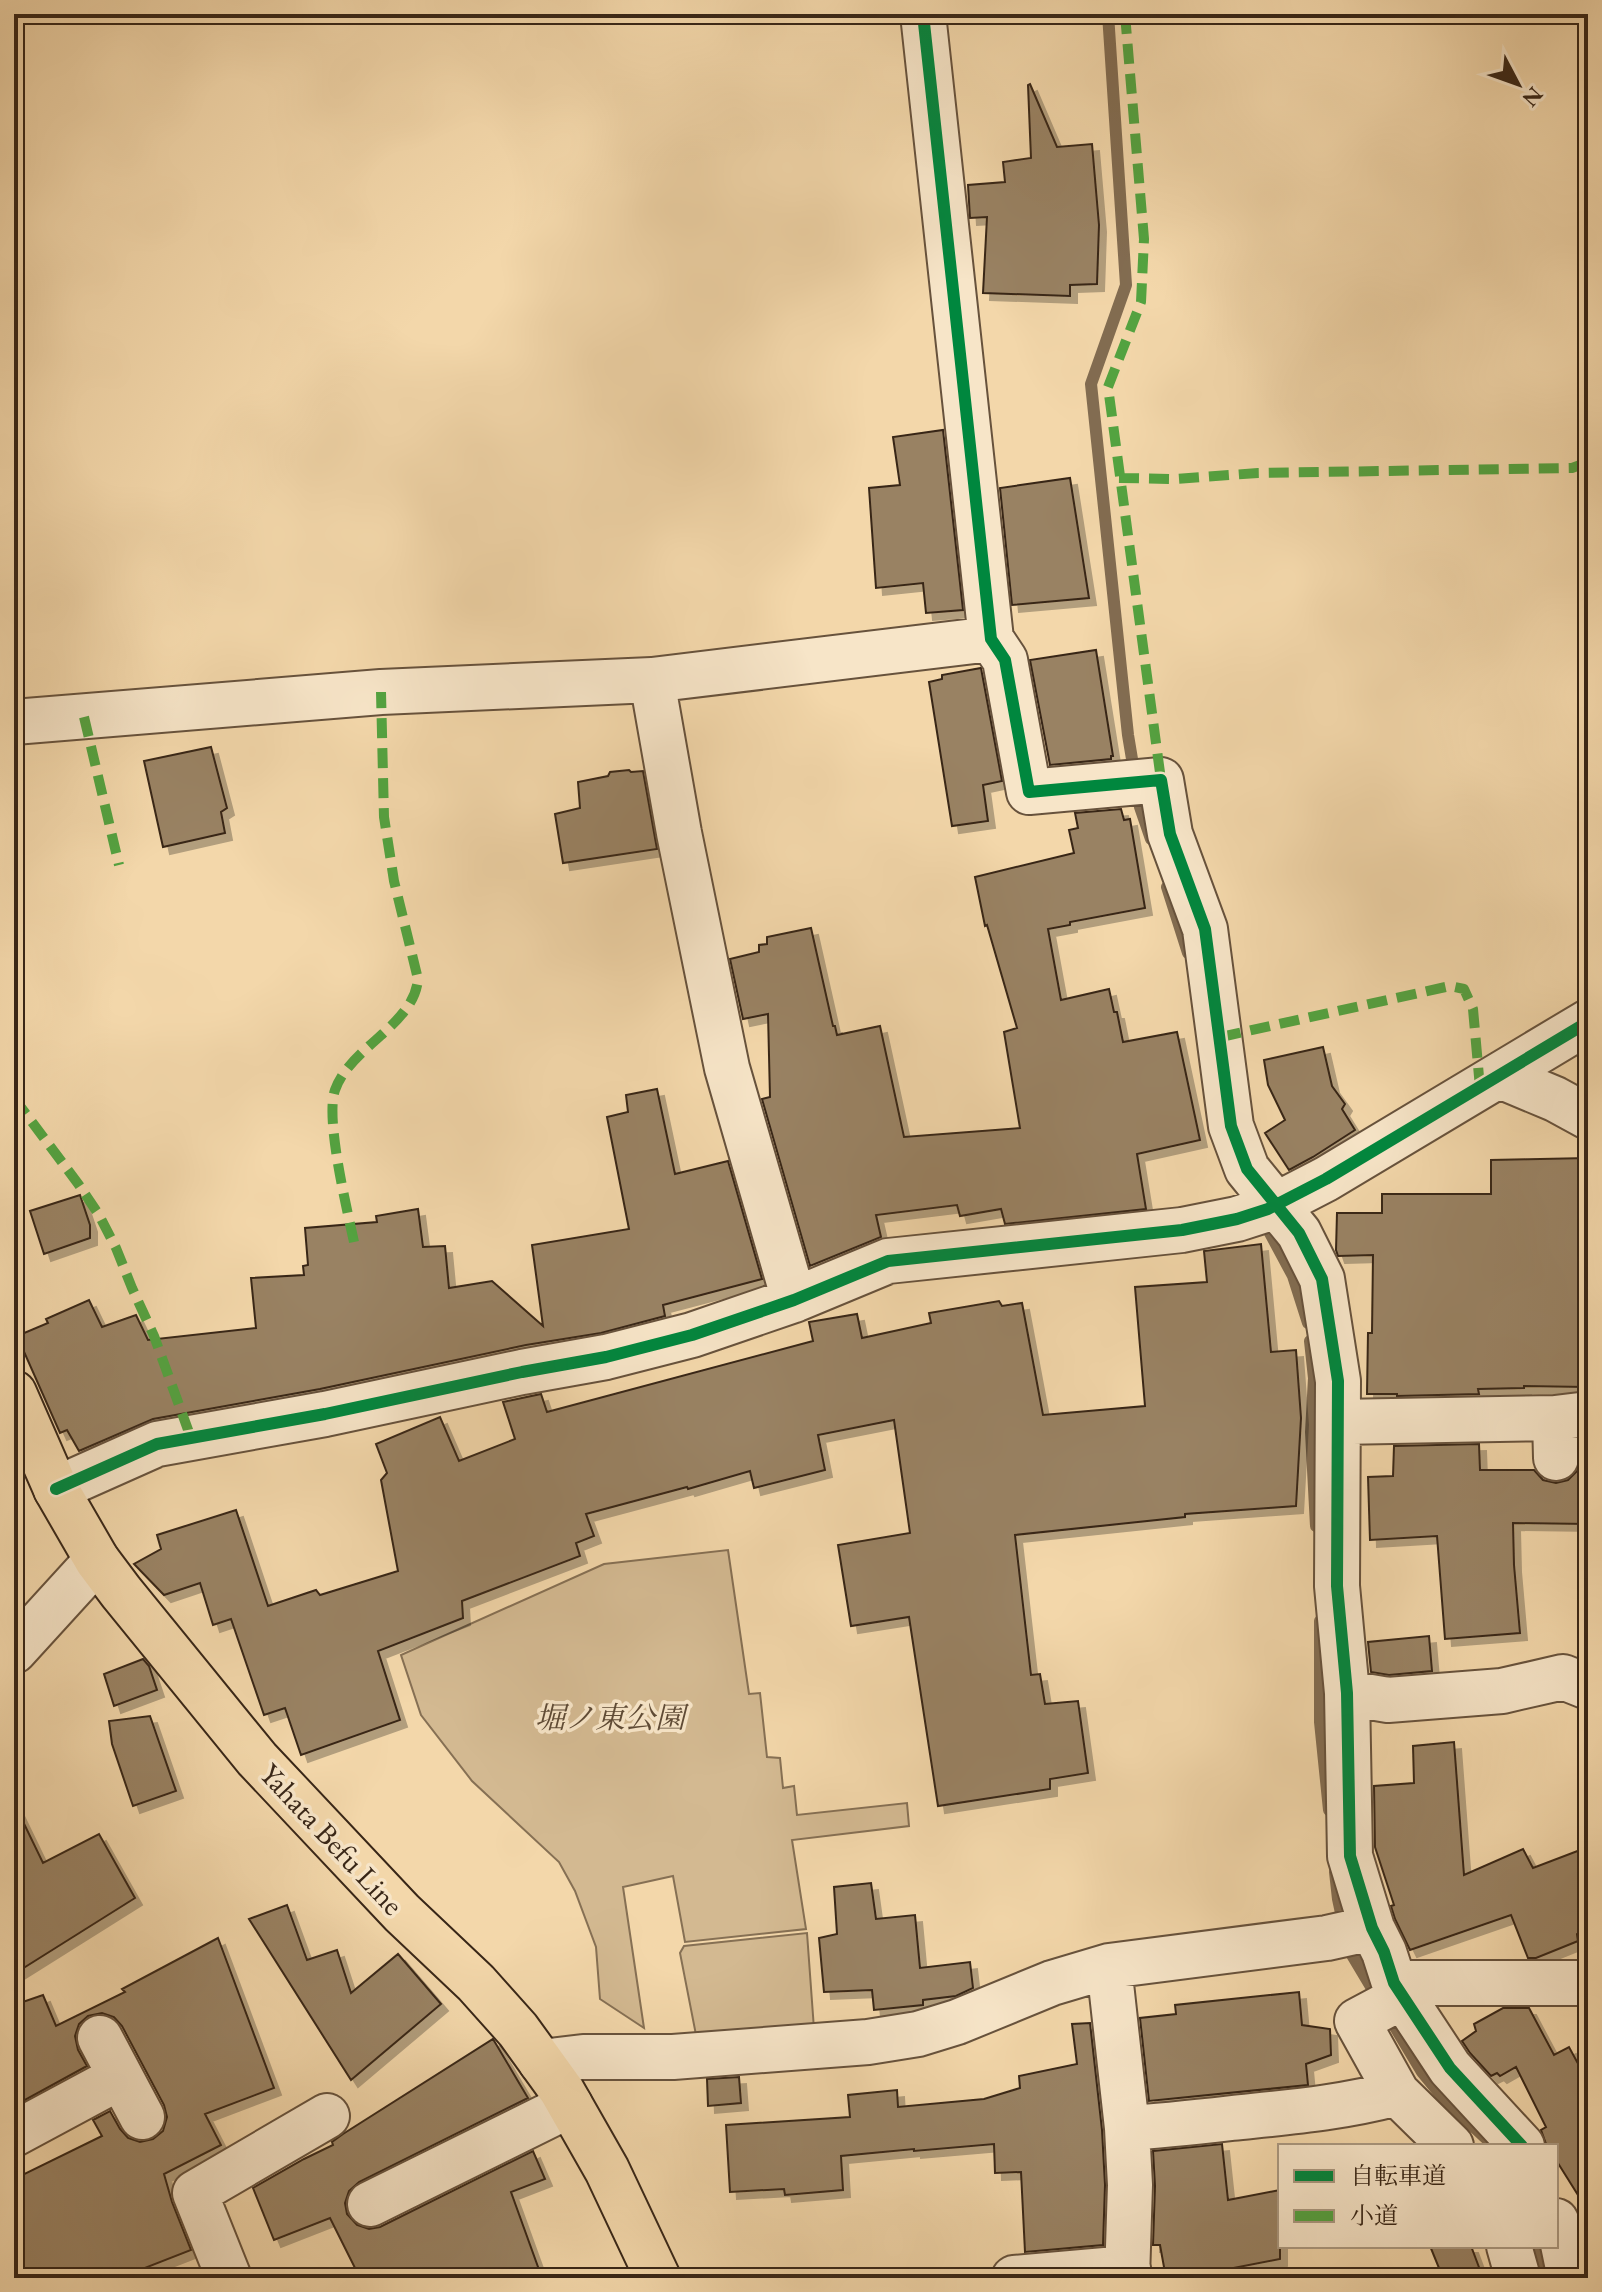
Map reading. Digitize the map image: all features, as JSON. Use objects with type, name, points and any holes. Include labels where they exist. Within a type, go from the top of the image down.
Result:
[{"type":"main road","name":"Yahata Befu Line","points":[[14,1393],[56,1489],[97,1560],[257,1759],[518,2030],[570,2105],[607,2170],[658,2278]]},
{"type":"street","points":[[923,14],[991,639],[1005,660],[1029,792],[1161,780],[1170,834],[1205,929],[1231,1126],[1247,1169],[1299,1233],[1322,1279],[1338,1381],[1337,1586],[1347,1693],[1350,1856],[1372,1928],[1398,1990],[1450,2068],[1520,2144]]},
{"type":"street","points":[[14,722],[381,692],[652,680],[991,639]]},
{"type":"street","points":[[652,680],[679,833],[727,1068],[794,1300]]},
{"type":"street","points":[[56,1489],[157,1444],[325,1414],[606,1357],[692,1335],[794,1300],[888,1261],[1182,1230],[1237,1219],[1277,1205],[1588,1022]]},
{"type":"street","points":[[1500,1076],[1588,1117]]},
{"type":"street","points":[[1339,1422],[1566,1430]]},
{"type":"street","points":[[14,1651],[97,1560]]},
{"type":"street","points":[[1347,1693],[1388,1700],[1502,1691],[1563,1677],[1588,1687]]},
{"type":"street","points":[[541,2062],[583,2057],[673,2057],[868,2042],[918,2034],[957,2022],[1052,1983],[1109,1966],[1327,1938],[1372,1928]]},
{"type":"street","points":[[1014,2278],[1128,2273],[1130,2185],[1127,2128],[1109,1966]]},
{"type":"street","points":[[1449,2144],[1397,2093],[1357,2021],[1398,1990],[1588,1983]]},
{"type":"street","points":[[100,2038],[142,2117]]},
{"type":"street","points":[[14,2134],[120,2077]]},
{"type":"street","points":[[1127,2128],[1309,2111],[1353,2105],[1397,2093]]},
{"type":"street","points":[[370,2204],[570,2105]]},
{"type":"street","points":[[229,2278],[195,2193],[327,2116]]},
{"type":"street","points":[[1568,2221],[1570,2278]]},
{"type":"street","points":[[1510,2248],[1518,2278]]},
{"type":"green space","name":"堀ノ東公園","points":[[728,1550],[749,1694],[760,1693],[767,1757],[780,1758],[783,1788],[794,1786],[797,1815],[907,1803],[909,1826],[792,1840],[806,1929],[685,1942],[673,1876],[623,1887],[644,2028],[600,1999],[596,1947],[575,1891],[559,1862],[472,1781],[421,1715],[401,1655],[604,1564]]},
{"type":"green space","points":[[807,1933],[814,2029],[697,2040],[680,1953],[684,1946]]},
{"type":"building","points":[[1030,84],[1057,147],[1092,144],[1099,225],[1097,284],[1070,285],[1070,296],[983,293],[987,217],[970,218],[968,185],[1005,182],[1003,162],[1031,158]]},
{"type":"building","points":[[943,430],[963,610],[926,613],[923,583],[876,588],[869,488],[900,485],[893,437]]},
{"type":"building","points":[[1070,478],[1089,598],[1012,605],[1000,488]]},
{"type":"building","points":[[1096,650],[1113,756],[1111,759],[1050,765],[1030,660]]},
{"type":"building","points":[[981,668],[1002,781],[983,785],[988,821],[952,826],[929,682],[942,679],[942,675]]},
{"type":"building","points":[[211,747],[227,808],[221,812],[225,833],[163,847],[144,761]]},
{"type":"building","points":[[643,771],[657,849],[563,863],[555,814],[580,808],[578,782],[608,776],[610,772]]},
{"type":"building","points":[[1121,809],[1124,820],[1130,819],[1145,908],[1048,929],[1061,1000],[1109,989],[1123,1042],[1177,1032],[1200,1140],[1137,1154],[1146,1209],[1005,1224],[1001,1209],[960,1216],[957,1205],[876,1215],[881,1237],[810,1266],[762,1099],[770,1097],[768,1014],[743,1019],[730,959],[759,952],[759,945],[767,944],[767,937],[811,928],[837,1035],[880,1026],[904,1137],[1020,1128],[1004,1032],[1017,1028],[985,926],[975,877],[1074,853],[1069,830],[1078,828],[1075,813]]},
{"type":"building","points":[[1323,1047],[1332,1086],[1345,1104],[1342,1109],[1355,1130],[1289,1170],[1265,1133],[1285,1120],[1268,1085],[1264,1060]]},
{"type":"building","points":[[657,1089],[675,1174],[728,1161],[762,1279],[663,1305],[665,1316],[601,1333],[153,1419],[79,1451],[67,1430],[60,1433],[17,1336],[89,1300],[102,1327],[136,1315],[148,1340],[256,1328],[251,1278],[304,1275],[303,1266],[308,1265],[305,1228],[377,1222],[376,1216],[418,1209],[423,1247],[445,1246],[449,1288],[492,1281],[543,1326],[532,1245],[629,1229],[607,1117],[628,1112],[626,1095]]},
{"type":"building","points":[[1588,1158],[1586,1387],[1478,1389],[1479,1394],[1367,1394],[1373,1255],[1338,1256],[1337,1213],[1382,1213],[1382,1194],[1491,1194],[1491,1160]]},
{"type":"building","points":[[80,1195],[90,1225],[90,1238],[44,1254],[30,1211]]},
{"type":"building","points":[[1261,1244],[1271,1352],[1296,1350],[1301,1418],[1296,1506],[1185,1514],[1185,1517],[1015,1535],[1031,1675],[1040,1674],[1045,1704],[1078,1701],[1088,1773],[1050,1779],[1050,1789],[938,1806],[909,1617],[851,1626],[838,1545],[910,1533],[894,1420],[818,1435],[825,1470],[754,1488],[750,1471],[586,1514],[594,1536],[576,1543],[580,1556],[462,1601],[463,1618],[378,1651],[400,1720],[301,1755],[285,1708],[264,1715],[231,1619],[213,1625],[200,1583],[164,1595],[134,1564],[161,1549],[157,1535],[236,1510],[268,1606],[316,1590],[320,1595],[398,1571],[381,1480],[387,1473],[376,1444],[440,1417],[459,1461],[515,1439],[503,1402],[541,1394],[547,1412],[813,1341],[809,1322],[857,1314],[862,1338],[931,1323],[929,1313],[999,1301],[1002,1306],[1022,1303],[1043,1415],[1145,1406],[1135,1287],[1207,1282],[1204,1251]]},
{"type":"building","points":[[1479,1444],[1480,1470],[1534,1470],[1543,1480],[1556,1483],[1568,1480],[1578,1470],[1588,1470],[1588,1524],[1513,1523],[1520,1633],[1445,1639],[1437,1536],[1370,1540],[1368,1477],[1393,1476],[1394,1446]]},
{"type":"building","points":[[1429,1636],[1432,1671],[1389,1675],[1371,1672],[1368,1642]]},
{"type":"building","points":[[143,1659],[149,1666],[157,1690],[114,1706],[104,1674]]},
{"type":"building","points":[[150,1716],[176,1791],[133,1806],[112,1744],[109,1721]]},
{"type":"building","points":[[1454,1742],[1464,1875],[1523,1849],[1533,1868],[1588,1847],[1588,1929],[1577,1934],[1578,1941],[1536,1958],[1528,1958],[1511,1915],[1410,1950],[1395,1919],[1391,1906],[1394,1905],[1375,1847],[1374,1786],[1414,1783],[1413,1746]]},
{"type":"building","points":[[14,1803],[43,1863],[99,1834],[135,1898],[14,1974]]},
{"type":"building","points":[[871,1883],[876,1919],[915,1915],[920,1968],[970,1962],[973,1988],[956,1996],[923,2000],[923,2005],[874,2010],[872,1990],[824,1992],[819,1938],[837,1934],[834,1887]]},
{"type":"building","points":[[287,1905],[307,1960],[337,1950],[351,1993],[398,1954],[441,2004],[351,2080],[249,1919]]},
{"type":"building","points":[[218,1938],[274,2088],[205,2114],[221,2145],[164,2174],[191,2250],[142,2269],[145,2278],[14,2278],[14,2179],[102,2136],[93,2120],[110,2111],[128,2138],[140,2142],[153,2139],[163,2131],[167,2117],[164,2105],[122,2026],[114,2017],[102,2013],[88,2016],[79,2024],[75,2036],[78,2050],[87,2066],[14,2106],[14,2005],[43,1995],[56,2026],[125,1992],[122,1989]]},
{"type":"building","points":[[1299,1992],[1302,2025],[1330,2029],[1331,2055],[1306,2064],[1308,2085],[1149,2101],[1140,2018],[1176,2014],[1175,2005]]},
{"type":"building","points":[[1503,2008],[1529,2008],[1554,2055],[1569,2047],[1588,2082],[1588,2211],[1558,2163],[1558,2144],[1546,2144],[1541,2130],[1546,2127],[1516,2067],[1500,2076],[1497,2073],[1491,2076],[1462,2041],[1476,2031],[1474,2024]]},
{"type":"building","points":[[1090,2023],[1102,2130],[1105,2185],[1103,2245],[1025,2252],[1021,2172],[995,2173],[994,2144],[841,2156],[843,2190],[785,2195],[784,2189],[730,2192],[726,2125],[850,2117],[848,2095],[897,2090],[898,2107],[984,2099],[1020,2088],[1019,2076],[1077,2064],[1072,2024]]},
{"type":"building","points":[[493,2039],[528,2098],[359,2182],[349,2191],[345,2203],[347,2214],[357,2225],[369,2229],[380,2227],[533,2151],[545,2179],[511,2192],[542,2278],[360,2278],[330,2218],[274,2240],[253,2188],[333,2145],[332,2142],[343,2134]]},
{"type":"building","points":[[739,2077],[741,2103],[708,2106],[707,2079]]},
{"type":"building","points":[[1222,2144],[1228,2200],[1278,2190],[1280,2259],[1182,2278],[1166,2278],[1160,2245],[1153,2245],[1153,2151]]},
{"type":"building","points":[[1431,2248],[1472,2248],[1483,2278],[1443,2278]]},
{"type":"waterway","points":[[1108,14],[1126,285],[1091,384],[1128,735],[1140,807],[1151,839]]},
{"type":"waterway","points":[[1167,887],[1188,953]]},
{"type":"waterway","points":[[1263,1220],[1293,1276],[1308,1323]]},
{"type":"waterway","points":[[1310,1341],[1314,1378],[1311,1432],[1316,1526]]},
{"type":"waterway","points":[[1320,1621],[1320,1722],[1329,1810]]},
{"type":"waterway","points":[[1335,1872],[1349,1950],[1422,2072],[1445,2100],[1489,2141]]},
{"type":"waterway","points":[[1538,2248],[1546,2278]]},
{"type":"marked path","points":[[1125,14],[1144,239],[1141,302],[1108,387],[1161,780]]},
{"type":"marked path","points":[[1119,478],[1572,468],[1588,462]]},
{"type":"marked path","points":[[354,1242],[335,1142],[335,1090],[354,1061],[405,1010],[414,995],[418,979],[394,881],[384,817],[381,692]]},
{"type":"marked path","points":[[84,717],[119,865]]},
{"type":"marked path","points":[[1221,1037],[1450,986],[1464,989],[1473,1009],[1480,1088]]},
{"type":"marked path","points":[[14,1098],[99,1215],[154,1336],[191,1438]]},
{"type":"cycle path","points":[[923,14],[991,639],[1005,660],[1029,792],[1161,780],[1170,834],[1205,929],[1231,1126],[1247,1169],[1299,1233],[1322,1279],[1338,1381],[1337,1586],[1347,1693],[1350,1856],[1372,1928],[1394,1983],[1450,2068],[1520,2144]]},
{"type":"cycle path","points":[[56,1489],[157,1444],[325,1414],[606,1357],[692,1335],[794,1300],[888,1261],[1182,1230],[1237,1219],[1268,1209],[1326,1179],[1588,1022]]}]
